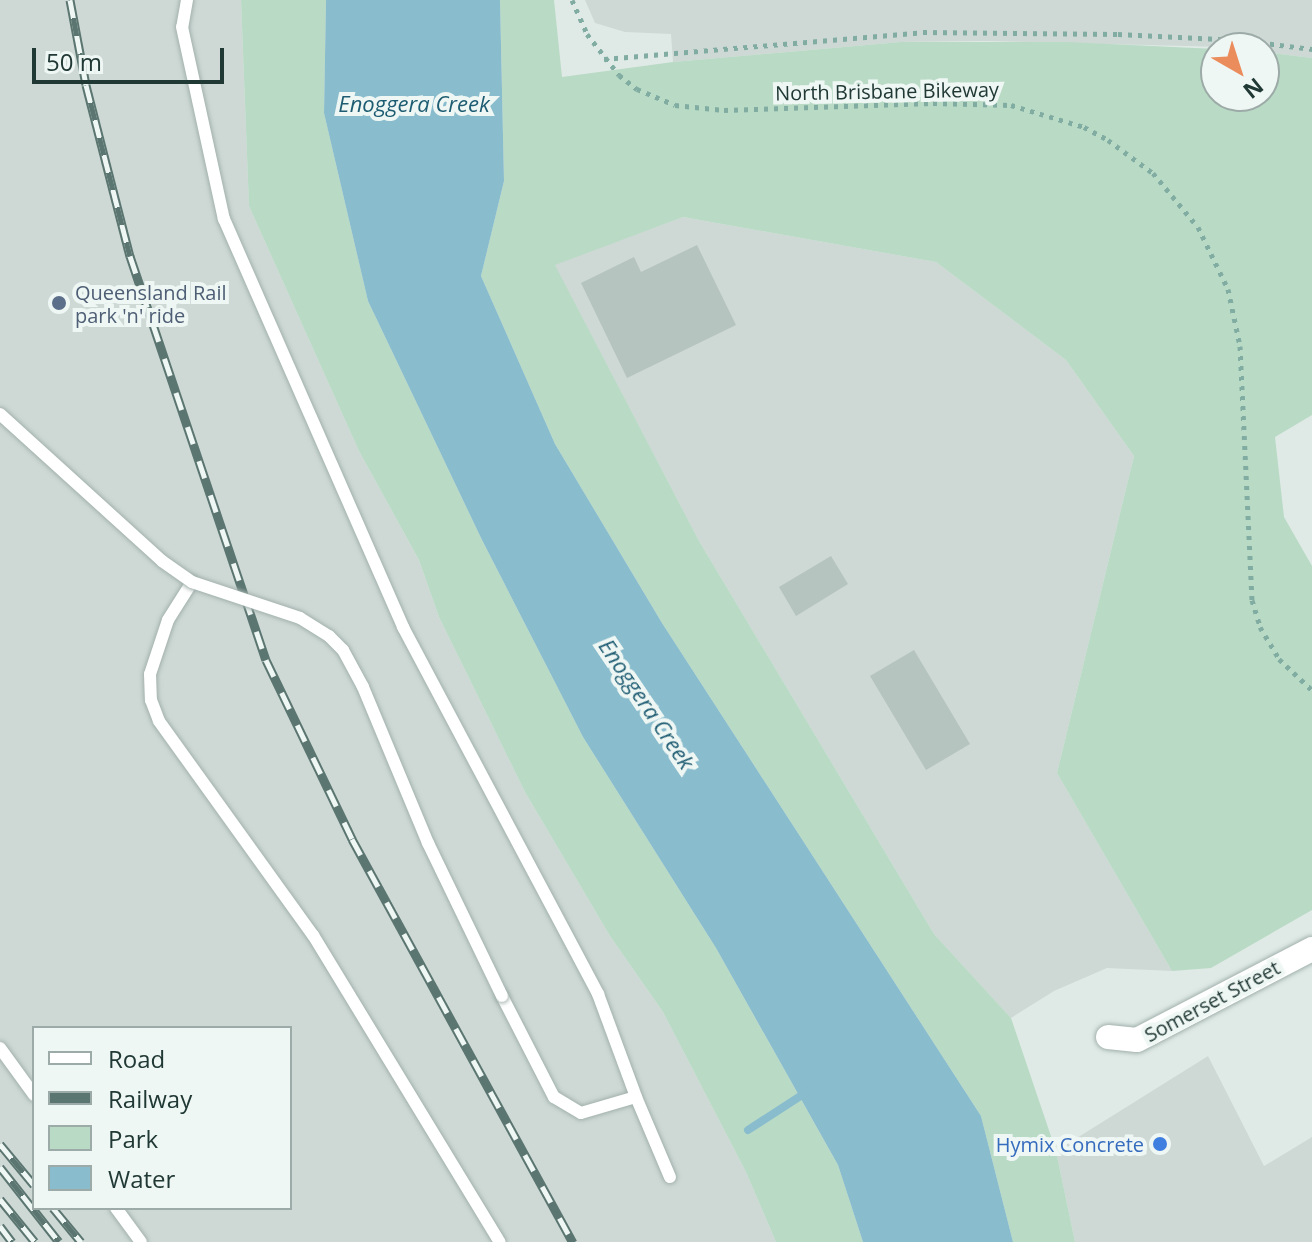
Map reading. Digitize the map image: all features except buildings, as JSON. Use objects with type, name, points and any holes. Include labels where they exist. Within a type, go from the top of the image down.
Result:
[{"type":"street","name":"Somerset Street","points":[[1108,1037],[1137,1040],[1312,949]]},
{"type":"lane","points":[[187,0],[182,27],[224,219],[403,627],[598,994],[670,1177]]},
{"type":"lane","points":[[0,414],[162,561],[192,582],[300,618],[329,636],[343,650],[363,687],[428,843],[554,1097],[581,1113],[636,1097]]},
{"type":"lane","points":[[192,582],[168,620],[150,674],[151,700],[159,721],[313,935],[500,1242]]},
{"type":"lane","points":[[0,1048],[32,1092]]},
{"type":"lane","points":[[117,1210],[141,1242]]},
{"type":"path","name":"North Brisbane Bikeway","points":[[572,0],[587,34],[604,59],[637,89],[657,99],[697,110],[960,103],[1011,105],[1084,127],[1108,140],[1153,173],[1198,227],[1228,289],[1240,346],[1252,600],[1260,627],[1279,659],[1312,690]]},
{"type":"path","points":[[604,59],[923,32],[1118,34],[1240,40],[1312,49]]},
{"type":"shaded area","points":[[0,0],[241,0],[249,206],[359,451],[419,560],[439,617],[525,792],[610,936],[663,1012],[746,1172],[776,1242],[0,1242]]},
{"type":"shaded area","points":[[585,0],[1312,0],[1312,58],[1280,54],[1280,32],[1200,32],[1200,46],[901,42],[673,62],[671,34],[625,32],[595,23]]},
{"type":"shaded area","points":[[683,217],[936,262],[1066,360],[1134,456],[1057,773],[1172,971],[1107,968],[1054,991],[1011,1018],[934,934],[699,541],[554,264]]},
{"type":"shaded area","name":"Hymix Concrete","points":[[1208,1056],[1264,1166],[1312,1137],[1312,1242],[1075,1242],[1056,1151]]},
{"type":"green space","points":[[241,0],[326,0],[324,113],[368,301],[482,540],[583,737],[716,948],[838,1165],[863,1242],[776,1242],[746,1172],[663,1012],[610,936],[525,792],[439,617],[419,560],[359,451],[249,206]]},
{"type":"green space","points":[[500,0],[554,0],[562,77],[673,62],[901,42],[1067,42],[1200,48],[1200,112],[1280,112],[1280,54],[1312,58],[1312,415],[1275,437],[1284,517],[1312,566],[1312,910],[1211,968],[1172,971],[1057,773],[1134,456],[1066,360],[936,262],[683,217],[555,265],[699,541],[934,934],[1011,1018],[1056,1151],[1075,1242],[1013,1242],[981,1116],[662,623],[555,444],[481,276],[504,181]]},
{"type":"water","name":"Enoggera Creek","points":[[326,0],[500,0],[504,181],[481,276],[555,444],[662,623],[981,1116],[1013,1242],[863,1242],[838,1165],[716,948],[583,737],[482,540],[368,301],[324,113]]},
{"type":"waterway","points":[[748,1130],[808,1091]]},
{"type":"railway","points":[[70,0],[86,85],[130,256],[266,660],[352,839],[573,1242]]},
{"type":"railway","points":[[0,1144],[32,1183]]},
{"type":"railway","points":[[0,1167],[32,1208]]},
{"type":"railway","points":[[0,1199],[35,1242]]},
{"type":"railway","points":[[34,1210],[59,1242]]},
{"type":"railway","points":[[55,1210],[81,1242]]},
{"type":"railway","points":[[0,1226],[12,1242]]},
{"type":"place","name":"Queensland Rail park 'n' ride","points":[[59,303]]},
{"type":"place","name":"Hymix Concrete","points":[[1160,1144]]}]
